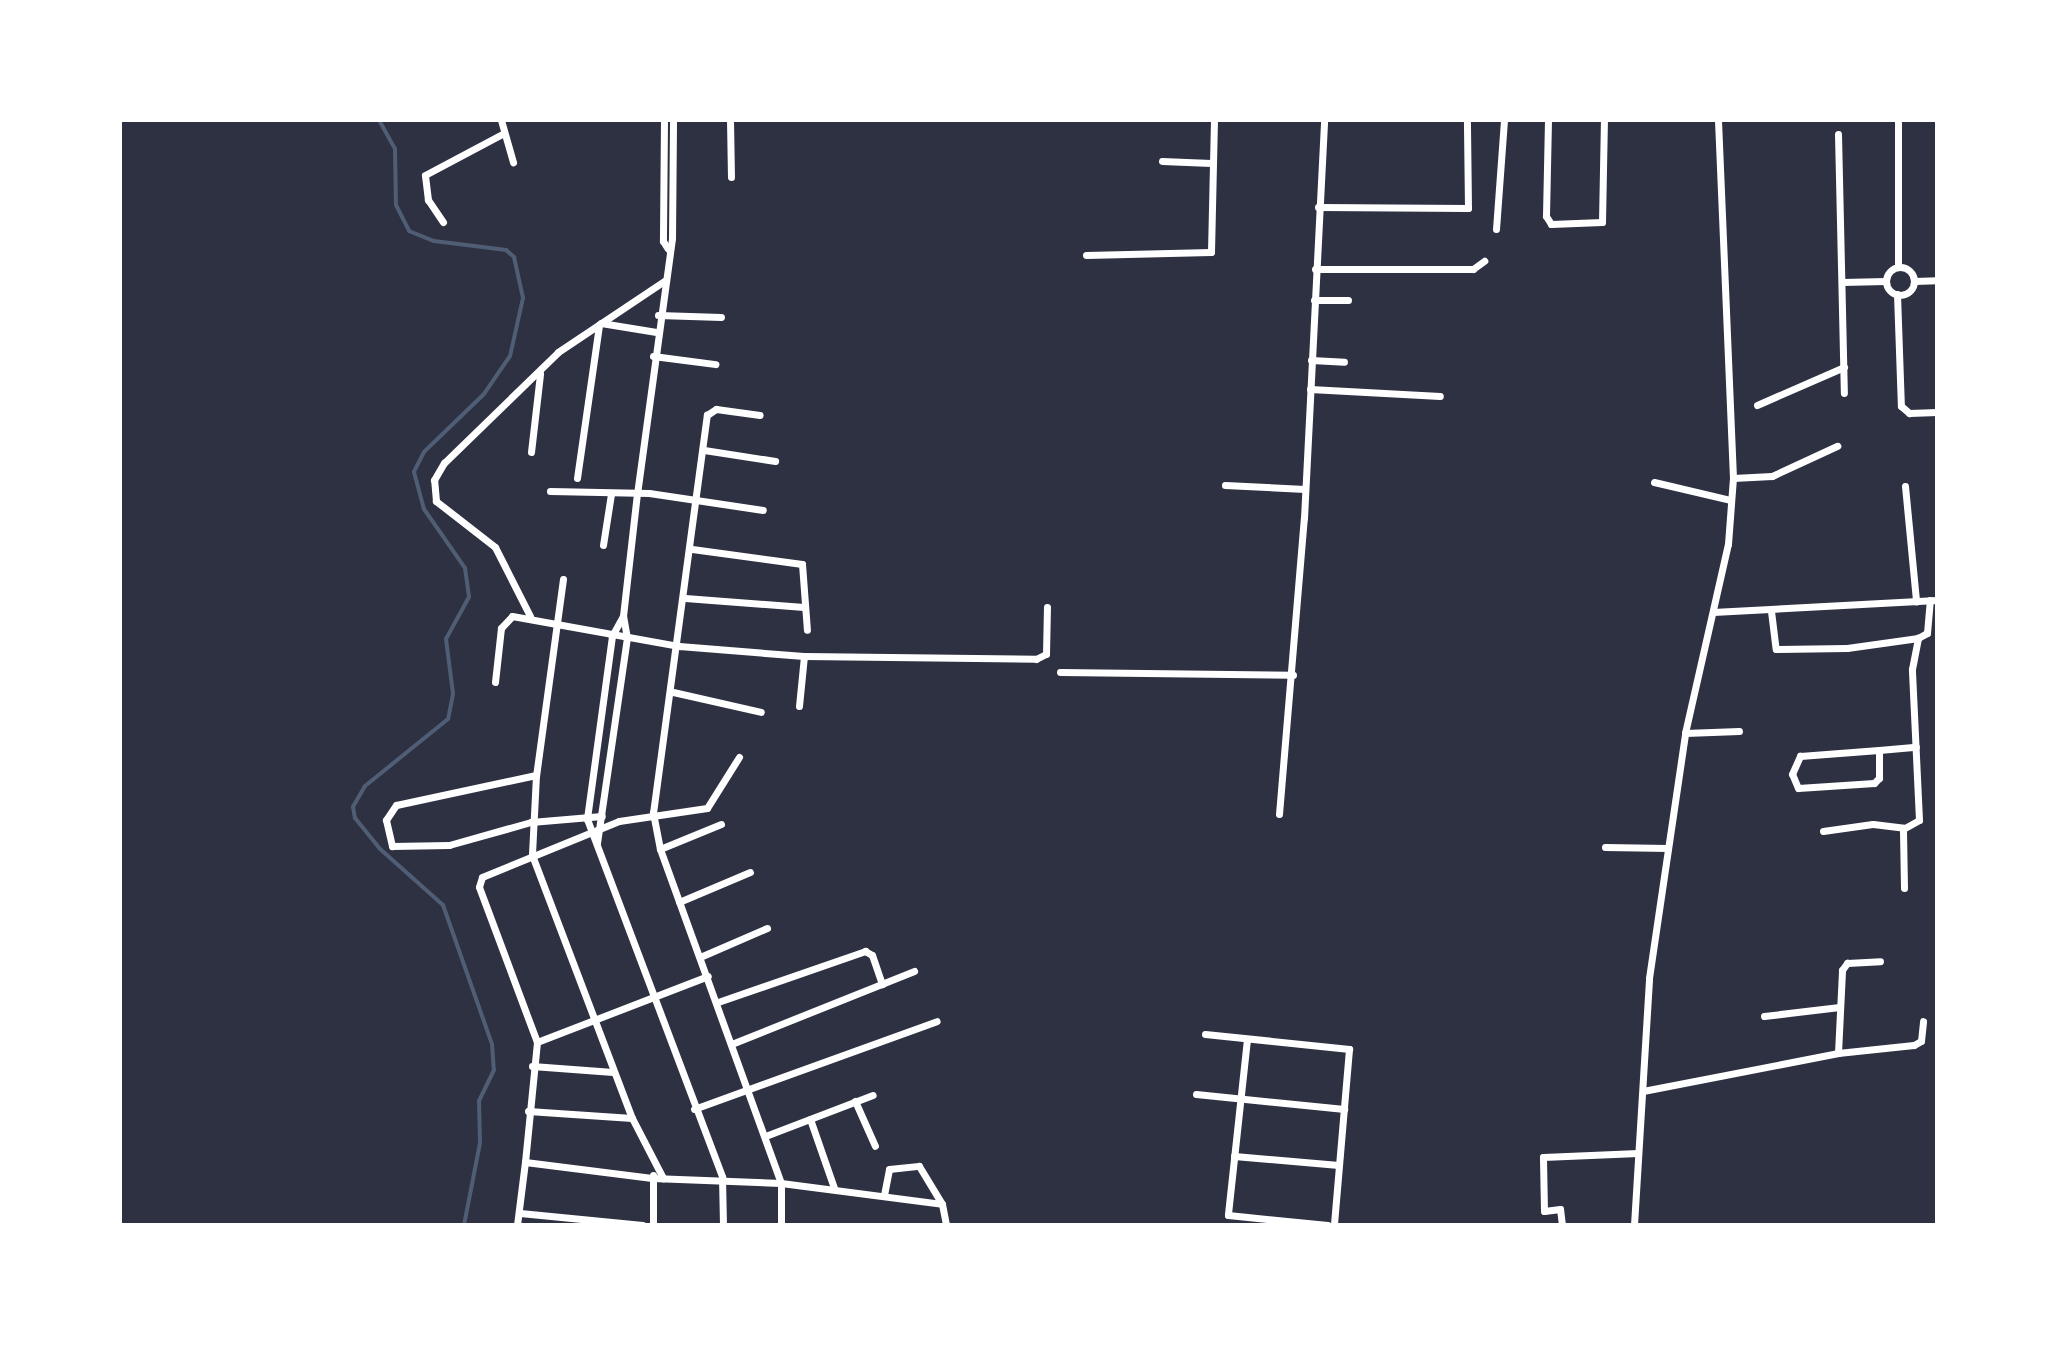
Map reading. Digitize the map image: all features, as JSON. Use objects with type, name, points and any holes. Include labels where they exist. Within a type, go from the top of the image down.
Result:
[{"type":"street","points":[[501,120],[513,162]]},
{"type":"street","points":[[664,120],[663,241],[668,249]]},
{"type":"street","points":[[597,843],[627,638],[623,616],[658,315],[672,238],[673,120]]},
{"type":"street","points":[[730,120],[731,177]]},
{"type":"street","points":[[1086,255],[1210,253],[1214,120]]},
{"type":"street","points":[[1279,814],[1293,675],[1324,120]]},
{"type":"street","points":[[1318,207],[1468,208],[1467,120]]},
{"type":"street","points":[[1496,229],[1504,120]]},
{"type":"street","points":[[1548,120],[1546,216],[1551,224],[1602,222],[1604,120]]},
{"type":"street","points":[[1634,1225],[1649,978],[1685,733],[1728,544],[1733,478],[1718,120]]},
{"type":"street","points":[[1842,282],[1886,281],[1898,267],[1898,124]]},
{"type":"street","points":[[443,222],[428,200],[425,175],[504,133]]},
{"type":"street","points":[[1838,134],[1844,393]]},
{"type":"street","points":[[1162,161],[1211,163]]},
{"type":"street","points":[[1315,269],[1470,270],[1482,268],[1484,261]]},
{"type":"street","points":[[1898,267],[1907,269],[1914,281]]},
{"type":"street","points":[[1914,281],[1937,280]]},
{"type":"street","points":[[530,616],[495,547],[436,501],[432,487],[444,463],[540,373],[558,352],[664,281]]},
{"type":"street","points":[[1886,281],[1897,294],[1901,406],[1909,413],[1937,412]]},
{"type":"street","points":[[1897,294],[1907,293],[1914,281]]},
{"type":"street","points":[[1314,300],[1348,300]]},
{"type":"street","points":[[658,315],[721,317]]},
{"type":"street","points":[[600,324],[656,332]]},
{"type":"street","points":[[577,478],[600,324]]},
{"type":"street","points":[[653,356],[715,364]]},
{"type":"street","points":[[1311,360],[1344,362]]},
{"type":"street","points":[[1757,405],[1844,367]]},
{"type":"street","points":[[531,452],[540,373]]},
{"type":"street","points":[[1310,389],[1440,396]]},
{"type":"street","points":[[760,415],[710,411],[673,692],[653,813],[660,849],[768,1135],[781,1183],[781,1225]]},
{"type":"street","points":[[1733,478],[1772,476],[1837,446]]},
{"type":"street","points":[[704,450],[775,461]]},
{"type":"street","points":[[1654,482],[1730,500]]},
{"type":"street","points":[[1225,485],[1305,489]]},
{"type":"street","points":[[1905,486],[1916,601]]},
{"type":"street","points":[[550,491],[698,499],[763,510]]},
{"type":"street","points":[[603,545],[611,494]]},
{"type":"street","points":[[692,549],[802,564],[807,630]]},
{"type":"street","points":[[563,579],[536,775],[531,822],[532,855],[592,1020],[653,1174],[653,1225]]},
{"type":"street","points":[[685,598],[804,607]]},
{"type":"street","points":[[1713,612],[1933,600],[1927,633],[1918,638],[1787,651],[1772,643],[1771,611]]},
{"type":"street","points":[[495,682],[502,623],[507,617],[530,616],[612,636],[679,646],[804,656],[1040,658],[1047,649],[1047,607]]},
{"type":"street","points":[[623,616],[612,636],[587,819],[651,997],[723,1181],[723,1225]]},
{"type":"street","points":[[1823,831],[1873,824],[1905,828],[1919,821],[1912,669],[1918,638]]},
{"type":"street","points":[[799,706],[804,656]]},
{"type":"street","points":[[1060,672],[1293,675]]},
{"type":"street","points":[[673,692],[761,712]]},
{"type":"street","points":[[1685,733],[1739,731]]},
{"type":"street","points":[[1879,750],[1879,778],[1874,783],[1798,788],[1792,774],[1800,756],[1916,747]]},
{"type":"street","points":[[517,1225],[537,1042],[479,887],[482,877],[601,828],[653,813],[698,811],[713,805],[739,757]]},
{"type":"street","points":[[536,775],[396,805],[386,820],[392,846],[401,849],[449,845],[531,822],[602,816]]},
{"type":"street","points":[[660,849],[721,824]]},
{"type":"street","points":[[1904,888],[1905,828]]},
{"type":"street","points":[[1605,847],[1668,848]]},
{"type":"street","points":[[679,902],[750,872]]},
{"type":"street","points":[[700,957],[767,928]]},
{"type":"street","points":[[718,1002],[861,951],[872,955],[882,984]]},
{"type":"street","points":[[1838,1053],[1842,970],[1847,963],[1880,961]]},
{"type":"street","points":[[734,1043],[914,971]]},
{"type":"street","points":[[537,1042],[708,976]]},
{"type":"street","points":[[1764,1016],[1839,1007]]},
{"type":"street","points":[[694,1109],[937,1021]]},
{"type":"street","points":[[1643,1091],[1838,1053],[1919,1043],[1923,1021]]},
{"type":"street","points":[[1205,1034],[1349,1049],[1334,1225]]},
{"type":"street","points":[[1247,1039],[1228,1215],[1327,1225]]},
{"type":"street","points":[[532,1066],[613,1072]]},
{"type":"street","points":[[1196,1094],[1344,1109]]},
{"type":"street","points":[[768,1135],[873,1095]]},
{"type":"street","points":[[855,1101],[875,1146]]},
{"type":"street","points":[[528,1111],[632,1118]]},
{"type":"street","points":[[810,1119],[834,1188]]},
{"type":"street","points":[[1562,1225],[1560,1209],[1544,1211],[1543,1157],[1638,1153]]},
{"type":"street","points":[[1234,1156],[1339,1165]]},
{"type":"street","points":[[525,1162],[653,1174],[663,1178],[834,1188],[942,1204]]},
{"type":"street","points":[[884,1195],[889,1169],[919,1166],[942,1204],[946,1225]]},
{"type":"street","points":[[520,1213],[642,1225]]},
{"type":"waterway","points":[[379,120],[395,149],[396,205],[409,231],[434,241],[506,250],[514,257],[523,298],[510,356],[484,394],[424,452],[414,472],[424,509],[465,568],[469,597],[446,639],[453,694],[448,719],[365,786],[353,807],[355,818],[379,848],[443,905],[492,1044],[494,1070],[479,1101],[480,1143],[464,1225]]}]
